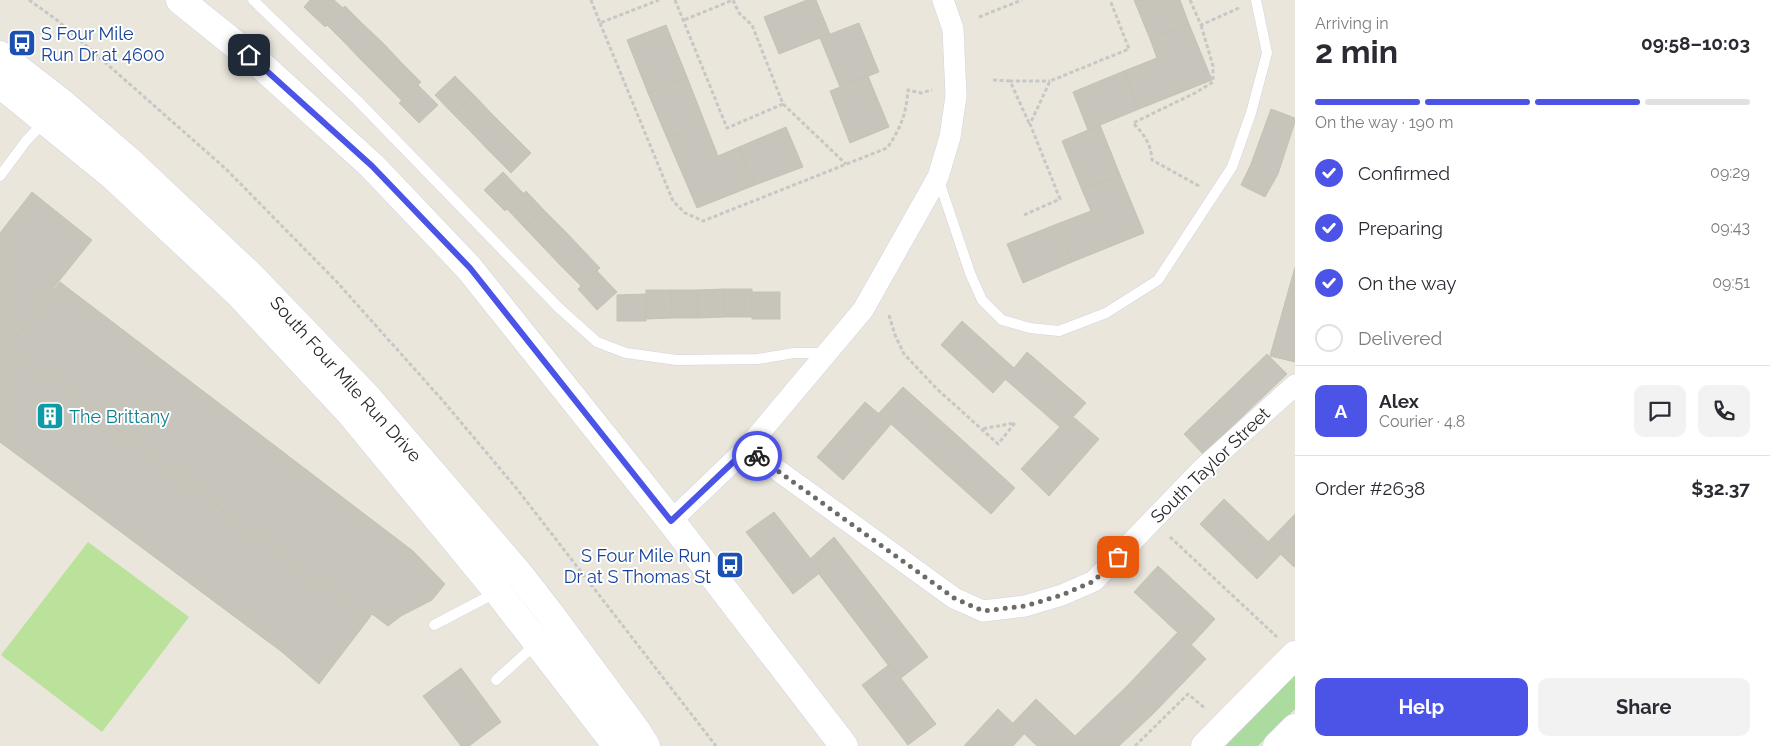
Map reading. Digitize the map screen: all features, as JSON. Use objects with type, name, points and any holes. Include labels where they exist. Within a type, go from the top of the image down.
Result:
[{"type":"main road","points":[[180,0],[262,66],[372,166],[470,268],[671,521],[844,746]]},
{"type":"main road","name":"South Four Mile Run Drive","points":[[0,55],[114,177],[238,293],[509,584],[568,638],[646,746]]},
{"type":"main road","name":"South Four Mile Run Drive","points":[[0,84],[53,111]]},
{"type":"main road","name":"South Four Mile Run Drive","points":[[509,584],[537,642],[617,746]]},
{"type":"main road","points":[[1205,746],[1286,646]]},
{"type":"main road","points":[[1277,746],[1295,728]]},
{"type":"street","points":[[671,521],[748,448],[863,310],[938,177],[950,136],[956,96],[953,29],[943,0]]},
{"type":"street","name":"South Taylor Street","points":[[748,448],[954,598],[983,611],[1025,606],[1062,595],[1094,581],[1202,470],[1295,385]]},
{"type":"lane","points":[[253,0],[357,100],[559,308],[597,342],[626,353],[677,360],[758,359],[794,352],[827,353]]},
{"type":"lane","points":[[938,177],[970,273],[982,300],[1002,320],[1030,328],[1060,331],[1106,312],[1158,280],[1232,167],[1251,113],[1267,53],[1257,3]]},
{"type":"lane","points":[[0,176],[26,141],[53,111]]},
{"type":"lane","points":[[434,625],[509,584]]},
{"type":"lane","points":[[496,680],[537,642]]},
{"type":"path","points":[[29,0],[56,20],[226,169],[336,281],[444,402],[517,489],[716,746]]},
{"type":"path","points":[[591,0],[673,201],[685,213],[703,221],[888,148],[898,133],[906,110],[908,90],[922,93],[932,90]]},
{"type":"path","points":[[600,23],[659,0]]},
{"type":"path","points":[[675,0],[727,128],[784,104]]},
{"type":"path","points":[[684,20],[733,0],[739,13],[752,25],[784,104],[846,164]]},
{"type":"path","points":[[979,16],[1022,0]]},
{"type":"path","points":[[993,80],[1050,81],[1129,49],[1110,0]]},
{"type":"path","points":[[1190,0],[1213,66],[1213,82],[1195,94],[1133,123],[1143,134],[1151,150],[1152,160],[1214,195]]},
{"type":"path","points":[[1200,25],[1239,8],[1257,3]]},
{"type":"path","points":[[1010,81],[1030,124],[1060,199],[1024,215]]},
{"type":"path","points":[[1030,124],[1050,81]]},
{"type":"path","points":[[889,315],[895,335],[904,354],[937,389],[981,429],[998,444],[1015,423],[981,429]]},
{"type":"path","points":[[1153,520],[1286,646]]},
{"type":"path","points":[[1135,746],[1188,694],[1206,710]]},
{"type":"green space","points":[[88,542],[189,617],[102,732],[1,655]]},
{"type":"green space","points":[[1295,674],[1295,709],[1258,746],[1224,746]]},
{"type":"building","points":[[310,0],[334,0],[343,8],[325,27],[304,7]]},
{"type":"building","points":[[807,0],[816,0],[830,34],[779,54],[764,17]]},
{"type":"building","points":[[1134,0],[1180,0],[1189,24],[1150,39]]},
{"type":"building","points":[[345,6],[363,24],[344,42],[326,24]]},
{"type":"building","points":[[859,23],[879,72],[840,87],[820,38]]},
{"type":"building","points":[[363,24],[383,43],[364,63],[344,42]]},
{"type":"building","points":[[1189,24],[1212,80],[1139,109],[1124,71],[1157,58],[1150,39]]},
{"type":"building","points":[[666,25],[687,77],[648,93],[627,40]]},
{"type":"building","points":[[383,43],[401,62],[382,81],[364,63]]},
{"type":"building","points":[[401,62],[421,82],[402,101],[382,81]]},
{"type":"building","points":[[1124,71],[1139,109],[1088,130],[1073,92]]},
{"type":"building","points":[[455,76],[474,95],[453,114],[435,95]]},
{"type":"building","points":[[868,76],[889,127],[850,143],[830,91]]},
{"type":"building","points":[[687,77],[705,123],[667,138],[648,93]]},
{"type":"building","points":[[418,85],[438,105],[419,123],[399,103]]},
{"type":"building","points":[[474,95],[491,113],[471,132],[453,114]]},
{"type":"building","points":[[1271,109],[1295,118],[1295,122],[1278,174],[1265,197],[1241,185],[1251,164]]},
{"type":"building","points":[[491,113],[511,133],[491,153],[471,132]]},
{"type":"building","points":[[705,123],[718,156],[739,147],[755,185],[697,208],[667,138]]},
{"type":"building","points":[[1100,125],[1120,175],[1082,190],[1062,141]]},
{"type":"building","points":[[786,127],[803,167],[755,185],[739,147]]},
{"type":"building","points":[[511,133],[531,153],[511,173],[491,153]]},
{"type":"building","points":[[503,172],[523,193],[505,211],[484,190]]},
{"type":"building","points":[[1120,175],[1144,233],[1072,262],[1057,224],[1091,211],[1082,190]]},
{"type":"building","points":[[526,191],[543,209],[524,227],[507,209]]},
{"type":"building","name":"The Brittany","points":[[32,192],[92,240],[31,316],[10,346],[367,621],[319,684],[282,652],[0,442],[0,233]]},
{"type":"building","points":[[543,209],[563,229],[543,247],[524,227]]},
{"type":"building","points":[[1057,224],[1072,262],[1023,283],[1007,244]]},
{"type":"building","points":[[563,229],[581,248],[561,266],[543,247]]},
{"type":"building","points":[[581,248],[600,268],[581,286],[561,266]]},
{"type":"building","points":[[1295,267],[1295,362],[1270,356]]},
{"type":"building","points":[[597,271],[617,292],[597,310],[578,289]]},
{"type":"building","points":[[60,282],[413,551],[445,584],[432,600],[401,616],[388,626],[372,614],[367,621],[10,346],[31,316]]},
{"type":"building","points":[[724,289],[725,317],[698,318],[698,290]]},
{"type":"building","points":[[724,289],[752,289],[752,317],[725,317]]},
{"type":"building","points":[[646,290],[671,290],[672,318],[646,319]]},
{"type":"building","points":[[671,290],[698,290],[698,318],[672,318]]},
{"type":"building","points":[[752,292],[780,292],[780,319],[752,319]]},
{"type":"building","points":[[646,294],[646,321],[617,321],[617,295]]},
{"type":"building","points":[[962,321],[1015,369],[993,393],[941,345]]},
{"type":"building","points":[[1027,352],[1086,403],[1060,427],[1005,379]]},
{"type":"building","points":[[1267,354],[1287,374],[1203,454],[1184,434]]},
{"type":"building","points":[[903,387],[959,437],[934,463],[879,413]]},
{"type":"building","points":[[865,402],[891,424],[843,480],[817,457]]},
{"type":"building","points":[[1071,415],[1099,439],[1049,496],[1021,469]]},
{"type":"building","points":[[959,437],[1015,488],[991,514],[934,463]]},
{"type":"building","points":[[1224,499],[1281,554],[1257,579],[1200,524]]},
{"type":"building","points":[[774,512],[821,572],[793,594],[746,532]]},
{"type":"building","points":[[1295,514],[1295,566],[1294,567],[1268,542]]},
{"type":"building","points":[[834,537],[881,597],[854,620],[810,559]]},
{"type":"building","points":[[1158,566],[1215,619],[1191,645],[1134,592]]},
{"type":"building","points":[[881,597],[928,657],[901,678],[890,664],[888,665],[854,620]]},
{"type":"building","points":[[1178,632],[1206,659],[1154,713],[1127,686]]},
{"type":"building","points":[[890,664],[936,724],[908,745],[862,685]]},
{"type":"building","points":[[461,668],[501,722],[469,746],[461,746],[423,696]]},
{"type":"building","points":[[1127,686],[1154,713],[1119,746],[1086,746],[1075,736]]},
{"type":"building","points":[[1036,699],[1086,746],[1037,746],[1013,723]]},
{"type":"building","points":[[998,709],[1024,734],[1013,746],[964,746]]},
{"type":"way so far","points":[[757,456],[954,598],[983,611],[1025,606],[1062,595],[1094,581],[1118,557]]},
{"type":"place","name":"S Four Mile Run Dr at 4600","points":[[22,43]]},
{"type":"place","name":"The Brittany","points":[[50,416]]},
{"type":"place","name":"S Four Mile Run Dr at S Thomas St","points":[[730,565]]},
{"type":"route","points":[[249,55],[372,166],[470,268],[671,521],[748,448],[757,456]]}]
